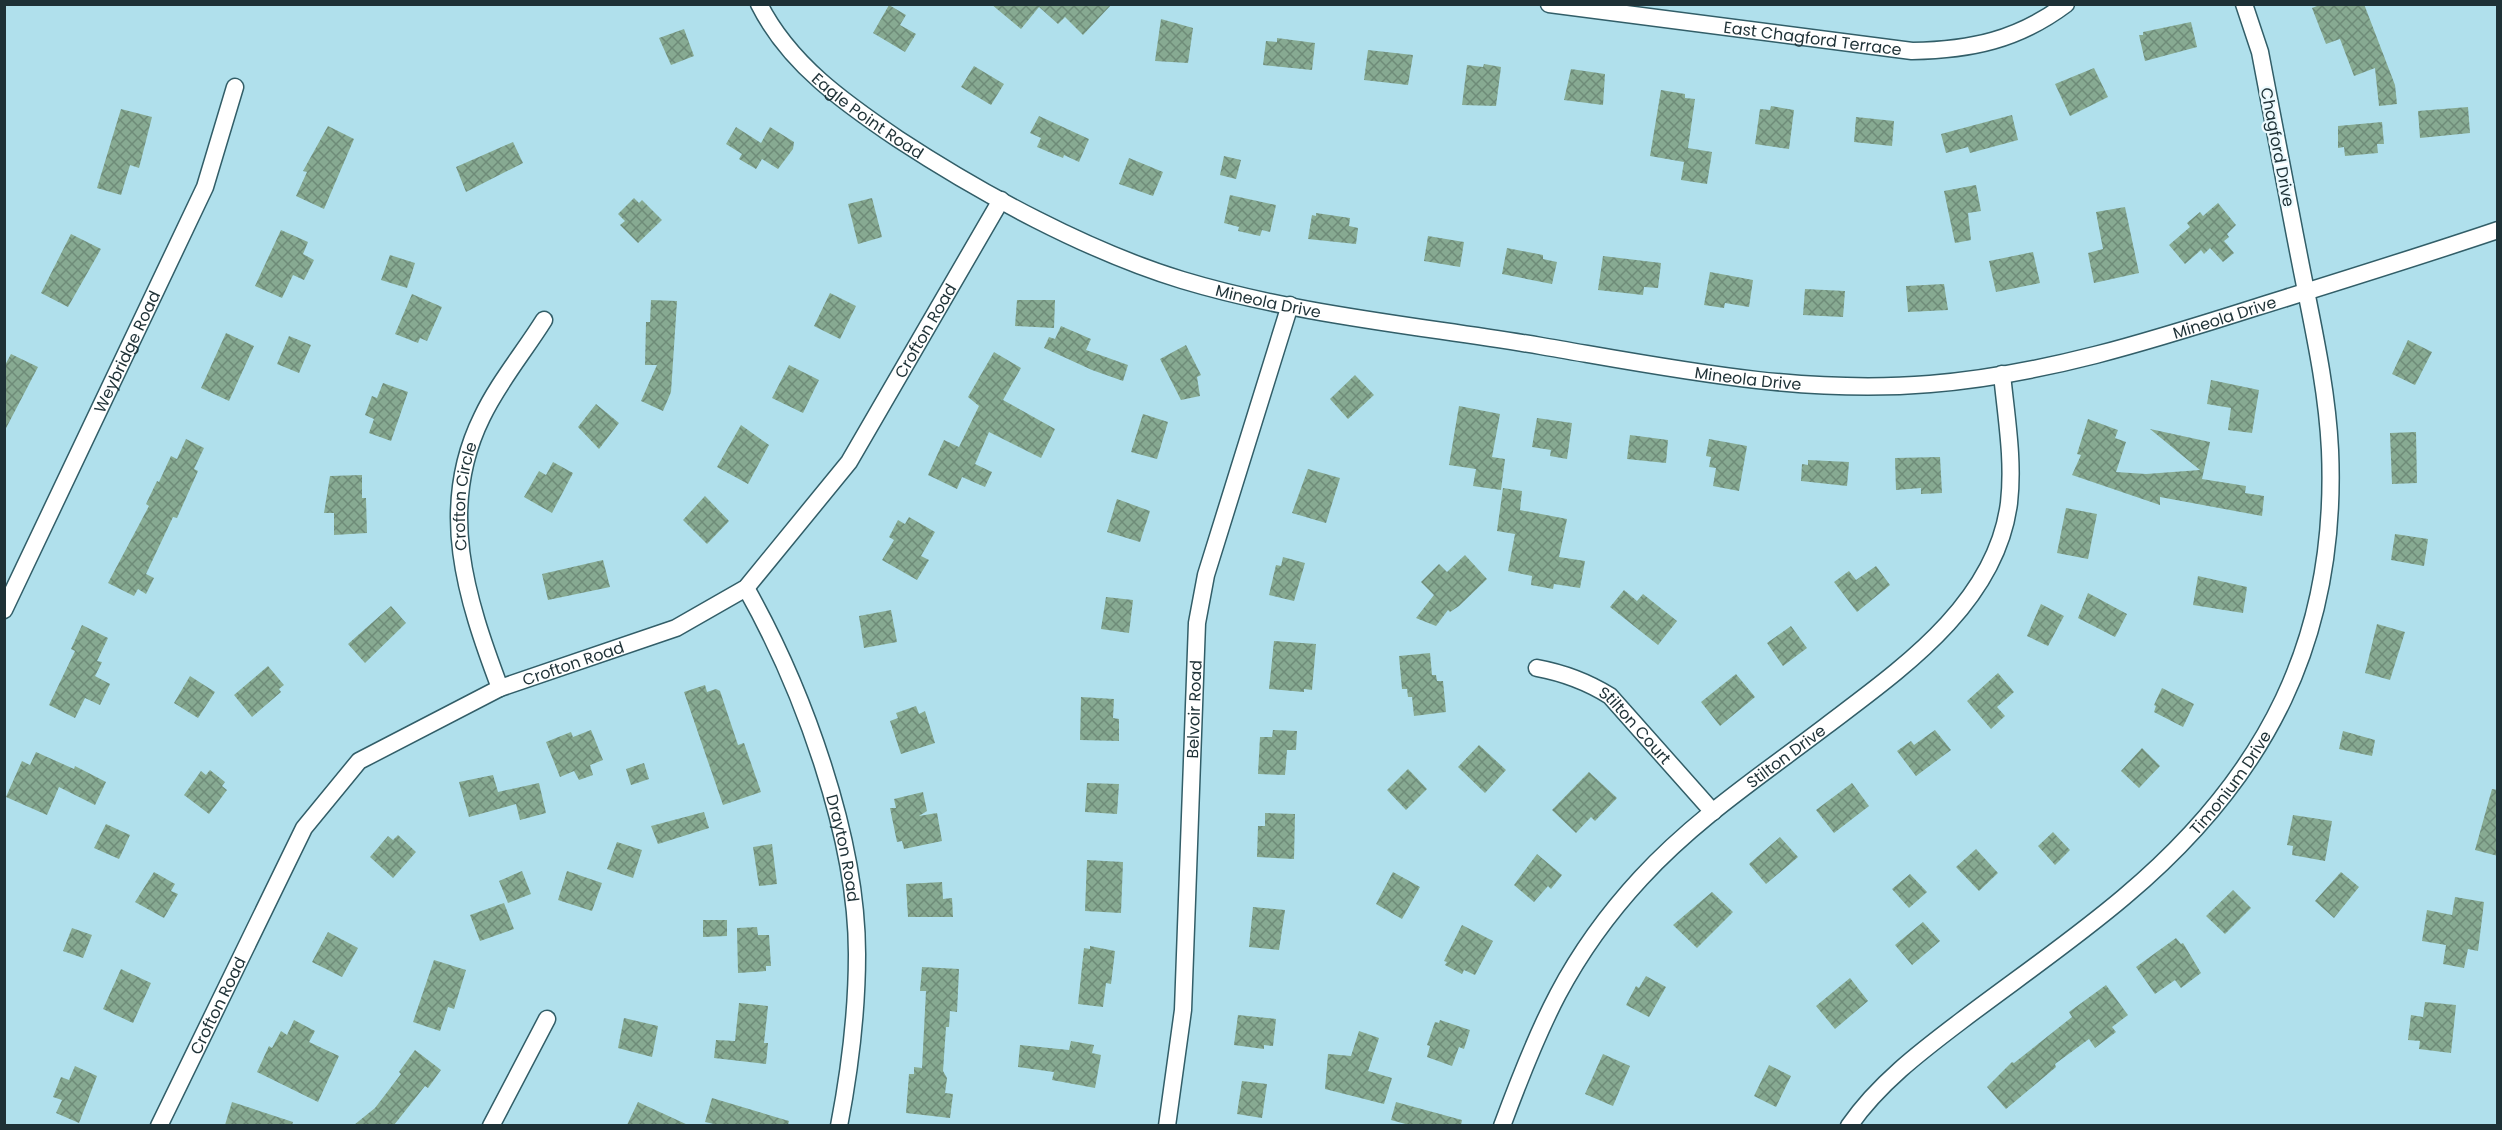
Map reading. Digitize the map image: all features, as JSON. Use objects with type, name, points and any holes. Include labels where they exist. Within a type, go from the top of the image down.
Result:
[{"type":"street","name":"Eagle Point Road","points":[[759,4],[787,48],[814,76],[867,118],[922,155],[1001,200]]},
{"type":"street","name":"East Chagford Terrace","points":[[1549,4],[1840,43],[1912,51],[1942,51],[2007,38],[2041,23],[2066,4]]},
{"type":"street","name":"Chagford Drive","points":[[2244,4],[2260,52],[2306,291]]},
{"type":"street","name":"Weybridge Road","points":[[4,610],[205,187],[235,87]]},
{"type":"street","name":"Mineola Drive","points":[[1001,200],[1138,265],[1185,281],[1290,305],[1729,378],[1867,388],[1936,384],[2071,362],[2137,345],[2498,230]]},
{"type":"street","name":"Crofton Road","points":[[159,1125],[304,828],[359,761],[500,687],[676,628],[746,588],[849,462],[1001,200]]},
{"type":"street","name":"Timonium Drive","points":[[1849,1125],[1883,1085],[1932,1043],[2119,901],[2161,866],[2191,836],[2226,795],[2261,742],[2284,700],[2303,656],[2326,562],[2331,507],[2330,449],[2326,403],[2306,291]]},
{"type":"street","name":"Belvoir Road","points":[[1167,1125],[1183,1010],[1197,623],[1206,574],[1290,305]]},
{"type":"street","name":"Crofton Circle","points":[[500,687],[470,597],[461,555],[458,513],[459,484],[467,452],[482,415],[544,320]]},
{"type":"street","name":"Stilton Drive","points":[[1502,1125],[1549,1007],[1574,962],[1604,920],[1642,876],[1713,812],[1921,650],[1976,588],[1992,559],[2009,504],[2011,472],[2002,374]]},
{"type":"street","name":"Drayton Road","points":[[746,588],[771,633],[808,724],[820,757],[846,852],[854,902],[857,953],[849,1073],[839,1125]]},
{"type":"street","name":"Stilton Court","points":[[1537,668],[1564,674],[1591,684],[1610,696],[1713,812]]},
{"type":"street","points":[[491,1125],[547,1019]]},
{"type":"building","points":[[991,4],[1112,4],[1083,35],[1065,17],[1058,24],[1039,7],[1021,29]]},
{"type":"building","points":[[2322,4],[2364,4],[2395,85],[2397,104],[2379,106],[2375,68],[2354,76],[2340,39],[2326,44],[2312,8]]},
{"type":"building","points":[[889,5],[906,15],[900,25],[916,34],[905,52],[873,33]]},
{"type":"building","points":[[1161,19],[1193,28],[1188,63],[1155,61]]},
{"type":"building","points":[[2191,22],[2197,47],[2145,61],[2139,35],[2143,35],[2143,32]]},
{"type":"building","points":[[684,29],[694,56],[671,65],[659,38]]},
{"type":"building","points":[[1277,38],[1315,43],[1312,70],[1263,65],[1266,41],[1277,42]]},
{"type":"building","points":[[1368,50],[1413,55],[1408,85],[1364,80]]},
{"type":"building","points":[[1484,64],[1501,67],[1496,106],[1462,105],[1467,65],[1483,67]]},
{"type":"building","points":[[974,66],[1004,84],[991,105],[961,87]]},
{"type":"building","points":[[2094,68],[2108,97],[2070,116],[2055,84]]},
{"type":"building","points":[[1571,69],[1605,74],[1603,105],[1564,100]]},
{"type":"building","points":[[1661,90],[1685,94],[1685,98],[1695,99],[1688,148],[1712,152],[1707,184],[1681,180],[1684,162],[1650,156]]},
{"type":"building","points":[[1771,106],[1794,110],[1789,149],[1755,144],[1760,109],[1770,110]]},
{"type":"building","points":[[2468,107],[2470,133],[2420,138],[2418,111]]},
{"type":"building","points":[[121,109],[152,117],[139,168],[130,165],[121,195],[97,188]]},
{"type":"building","points":[[2012,115],[2018,140],[1970,153],[1968,147],[1946,153],[1941,134]]},
{"type":"building","points":[[1039,116],[1089,139],[1079,162],[1037,147],[1041,138],[1030,133]]},
{"type":"building","points":[[1856,117],[1894,121],[1892,146],[1854,142]]},
{"type":"building","points":[[2382,122],[2384,144],[2377,144],[2378,153],[2345,156],[2344,147],[2338,148],[2338,126]]},
{"type":"building","points":[[328,126],[354,139],[324,209],[296,196],[307,172],[303,171]]},
{"type":"building","points":[[736,127],[761,143],[770,127],[794,142],[793,149],[778,169],[762,159],[756,169],[739,159],[742,154],[726,144]]},
{"type":"building","points":[[513,142],[523,163],[466,192],[456,167]]},
{"type":"building","points":[[1224,156],[1241,160],[1236,179],[1220,175]]},
{"type":"building","points":[[1129,158],[1163,172],[1153,196],[1119,184]]},
{"type":"building","points":[[1976,185],[1981,211],[1968,213],[1971,240],[1955,243],[1944,191]]},
{"type":"building","points":[[1230,195],[1276,205],[1270,232],[1262,230],[1260,236],[1238,231],[1239,227],[1224,223]]},
{"type":"building","points":[[634,198],[639,203],[642,200],[662,220],[638,243],[620,225],[625,221],[618,214]]},
{"type":"building","points":[[872,198],[882,237],[858,244],[848,204]]},
{"type":"building","points":[[2218,203],[2236,225],[2224,241],[2234,253],[2223,262],[2210,248],[2204,254],[2201,250],[2185,264],[2169,245],[2190,227],[2187,223],[2200,212],[2203,216]]},
{"type":"building","points":[[2125,207],[2139,273],[2094,283],[2088,253],[2103,249],[2096,212]]},
{"type":"building","points":[[1316,213],[1350,218],[1349,226],[1358,228],[1356,244],[1308,239],[1312,215],[1316,216]]},
{"type":"building","points":[[281,230],[308,242],[303,254],[314,260],[304,280],[293,275],[282,298],[255,286]]},
{"type":"building","points":[[71,234],[101,249],[68,307],[41,293]]},
{"type":"building","points":[[1428,236],[1464,242],[1460,267],[1424,261]]},
{"type":"building","points":[[1507,248],[1543,255],[1543,259],[1557,262],[1552,284],[1502,274]]},
{"type":"building","points":[[2033,252],[2040,283],[1996,292],[1989,261]]},
{"type":"building","points":[[390,255],[415,263],[407,288],[381,280]]},
{"type":"building","points":[[1603,256],[1661,263],[1658,288],[1644,287],[1643,295],[1598,290]]},
{"type":"building","points":[[1710,272],[1753,280],[1749,307],[1725,303],[1724,308],[1704,305]]},
{"type":"building","points":[[1944,284],[1948,310],[1908,312],[1906,286]]},
{"type":"building","points":[[1805,289],[1845,291],[1843,317],[1803,315]]},
{"type":"building","points":[[830,293],[856,306],[840,339],[814,326]]},
{"type":"building","points":[[412,294],[442,307],[427,341],[420,338],[418,343],[395,334]]},
{"type":"building","points":[[651,300],[677,301],[671,392],[663,411],[641,401],[657,365],[645,365],[646,322],[650,322]]},
{"type":"building","points":[[1017,300],[1055,300],[1054,328],[1015,326]]},
{"type":"building","points":[[1061,326],[1091,339],[1086,350],[1128,365],[1123,381],[1044,348],[1049,337],[1055,339]]},
{"type":"building","points":[[226,333],[254,346],[229,401],[201,388]]},
{"type":"building","points":[[289,336],[311,345],[299,373],[277,364]]},
{"type":"building","points":[[2408,340],[2432,352],[2415,385],[2392,374]]},
{"type":"building","points":[[1186,345],[1201,375],[1197,377],[1200,396],[1181,400],[1160,359]]},
{"type":"building","points":[[994,352],[1021,368],[1003,400],[1055,429],[1041,458],[989,432],[975,464],[992,472],[985,487],[962,477],[957,489],[928,475],[944,440],[959,447],[979,406],[968,397]]},
{"type":"building","points":[[11,354],[38,367],[4,432],[4,367]]},
{"type":"building","points":[[789,365],[819,380],[803,413],[772,398]]},
{"type":"building","points":[[1355,375],[1374,395],[1348,419],[1330,399]]},
{"type":"building","points":[[2211,380],[2259,390],[2252,433],[2228,430],[2231,408],[2207,404]]},
{"type":"building","points":[[383,383],[408,392],[391,441],[369,433],[374,419],[365,415],[372,396],[377,398]]},
{"type":"building","points":[[596,404],[619,423],[599,449],[578,427]]},
{"type":"building","points":[[1459,406],[1500,414],[1492,457],[1505,459],[1501,490],[1473,486],[1476,469],[1449,465]]},
{"type":"building","points":[[1143,414],[1168,422],[1157,459],[1131,452]]},
{"type":"building","points":[[1537,418],[1572,423],[1567,459],[1550,456],[1551,450],[1532,447]]},
{"type":"building","points":[[2088,419],[2118,430],[2115,438],[2126,442],[2116,472],[2146,474],[2200,470],[2150,429],[2210,442],[2202,479],[2246,486],[2245,493],[2264,496],[2262,516],[2160,497],[2160,505],[2072,475],[2081,455],[2077,454]]},
{"type":"building","points":[[741,425],[769,445],[748,484],[717,467]]},
{"type":"building","points":[[2416,432],[2417,483],[2392,484],[2390,433]]},
{"type":"building","points":[[1630,435],[1668,440],[1666,463],[1627,459]]},
{"type":"building","points":[[186,439],[204,448],[194,469],[198,471],[177,518],[173,517],[146,574],[154,578],[146,594],[138,589],[134,596],[108,583],[149,506],[146,504],[157,481],[159,482],[171,456],[177,459]]},
{"type":"building","points":[[1709,439],[1747,446],[1739,491],[1713,486],[1716,468],[1709,467],[1711,457],[1706,456]]},
{"type":"building","points":[[1940,457],[1942,493],[1921,494],[1921,488],[1896,490],[1895,458]]},
{"type":"building","points":[[1808,460],[1849,462],[1847,486],[1801,481],[1802,464],[1808,465]]},
{"type":"building","points":[[553,462],[573,473],[552,513],[524,497],[539,471],[546,475]]},
{"type":"building","points":[[1308,469],[1340,478],[1326,523],[1292,513]]},
{"type":"building","points":[[362,475],[362,498],[366,498],[367,533],[334,535],[334,513],[324,513],[330,476]]},
{"type":"building","points":[[1503,488],[1522,491],[1520,510],[1567,519],[1559,557],[1585,561],[1580,588],[1554,584],[1553,589],[1531,585],[1532,576],[1508,571],[1515,534],[1497,531]]},
{"type":"building","points":[[705,496],[729,521],[707,544],[683,520]]},
{"type":"building","points":[[1117,499],[1150,511],[1140,542],[1107,532]]},
{"type":"building","points":[[2066,508],[2097,514],[2088,559],[2057,553]]},
{"type":"building","points":[[909,517],[935,532],[921,556],[929,560],[917,580],[882,560],[894,540],[889,537],[898,520],[905,524]]},
{"type":"building","points":[[2395,534],[2428,539],[2424,566],[2391,560]]},
{"type":"building","points":[[1465,555],[1487,579],[1459,606],[1450,612],[1448,610],[1436,626],[1416,618],[1434,595],[1421,582],[1439,564],[1447,572]]},
{"type":"building","points":[[1283,557],[1305,563],[1294,601],[1269,595],[1276,565],[1281,566]]},
{"type":"building","points":[[603,560],[610,587],[548,600],[542,574]]},
{"type":"building","points":[[1876,566],[1890,585],[1857,612],[1834,582],[1849,571],[1856,580]]},
{"type":"building","points":[[2198,576],[2247,587],[2243,613],[2193,605]]},
{"type":"building","points":[[1624,590],[1637,601],[1643,594],[1677,621],[1658,645],[1610,607]]},
{"type":"building","points":[[2088,593],[2127,614],[2115,637],[2078,618]]},
{"type":"building","points":[[1106,597],[1133,600],[1129,633],[1101,629]]},
{"type":"building","points":[[2041,604],[2064,616],[2048,646],[2027,636]]},
{"type":"building","points":[[391,606],[406,623],[365,663],[348,644]]},
{"type":"building","points":[[891,610],[897,642],[864,648],[859,616]]},
{"type":"building","points":[[2377,624],[2405,632],[2390,680],[2365,673]]},
{"type":"building","points":[[82,625],[108,638],[97,661],[102,662],[95,676],[110,684],[100,705],[85,698],[75,718],[49,705],[75,651],[71,649]]},
{"type":"building","points":[[1791,626],[1807,648],[1783,666],[1767,643]]},
{"type":"building","points":[[1274,641],[1316,644],[1312,690],[1304,689],[1304,692],[1269,689]]},
{"type":"building","points":[[1430,653],[1432,675],[1436,675],[1437,681],[1443,681],[1446,712],[1414,716],[1412,697],[1408,697],[1407,689],[1402,689],[1399,656]]},
{"type":"building","points":[[268,666],[284,685],[279,689],[281,692],[252,717],[234,695]]},
{"type":"building","points":[[1998,673],[2014,692],[1997,707],[2005,716],[1991,729],[1967,701]]},
{"type":"building","points":[[1736,674],[1755,697],[1720,726],[1701,702]]},
{"type":"building","points":[[190,676],[215,692],[198,718],[174,703]]},
{"type":"building","points":[[705,685],[707,692],[716,689],[720,691],[738,745],[744,743],[761,792],[723,805],[684,692]]},
{"type":"building","points":[[2162,688],[2194,704],[2183,727],[2154,712],[2156,706],[2154,705]]},
{"type":"building","points":[[1081,697],[1114,699],[1113,718],[1119,719],[1119,741],[1080,740]]},
{"type":"building","points":[[916,706],[919,714],[925,711],[935,743],[901,754],[890,721],[898,718],[896,713]]},
{"type":"building","points":[[591,730],[603,760],[590,765],[593,775],[579,780],[574,771],[560,777],[546,742],[571,732],[573,737]]},
{"type":"building","points":[[1273,730],[1297,731],[1296,750],[1287,750],[1285,775],[1258,774],[1260,737],[1272,737]]},
{"type":"building","points":[[1935,730],[1951,750],[1916,776],[1897,751],[1911,741],[1914,745]]},
{"type":"building","points":[[2343,731],[2375,740],[2372,756],[2339,749]]},
{"type":"building","points":[[1479,745],[1506,770],[1485,793],[1458,767]]},
{"type":"building","points":[[2142,748],[2160,766],[2139,788],[2121,771]]},
{"type":"building","points":[[36,752],[74,769],[75,766],[106,782],[95,805],[59,787],[47,815],[6,797],[22,761],[30,765]]},
{"type":"building","points":[[644,763],[649,779],[631,785],[626,769]]},
{"type":"building","points":[[1408,769],[1427,789],[1406,810],[1387,790]]},
{"type":"building","points":[[210,770],[225,782],[222,786],[227,790],[209,814],[184,795],[201,771],[206,775]]},
{"type":"building","points":[[1589,772],[1617,798],[1595,821],[1591,817],[1576,833],[1552,810]]},
{"type":"building","points":[[493,775],[498,792],[539,783],[546,813],[520,820],[516,804],[469,817],[459,782]]},
{"type":"building","points":[[1087,783],[1119,784],[1117,814],[1085,812]]},
{"type":"building","points":[[1852,783],[1869,806],[1834,833],[1816,810]]},
{"type":"building","points":[[2492,789],[2498,790],[2498,856],[2475,850]]},
{"type":"building","points":[[923,792],[927,811],[919,816],[937,813],[942,841],[904,849],[902,841],[897,842],[890,808],[896,808],[894,799]]},
{"type":"building","points":[[704,812],[709,828],[658,844],[651,826]]},
{"type":"building","points":[[1265,813],[1295,814],[1294,859],[1257,857],[1258,826],[1265,826]]},
{"type":"building","points":[[2293,815],[2332,821],[2325,861],[2292,855],[2293,846],[2287,845]]},
{"type":"building","points":[[106,824],[130,835],[119,859],[94,848]]},
{"type":"building","points":[[2053,832],[2070,850],[2055,865],[2038,846]]},
{"type":"building","points":[[398,835],[416,852],[393,878],[370,857],[388,836],[393,840]]},
{"type":"building","points":[[1780,837],[1798,857],[1766,884],[1749,864]]},
{"type":"building","points":[[617,842],[642,850],[633,878],[607,869]]},
{"type":"building","points":[[772,844],[777,884],[759,886],[753,847]]},
{"type":"building","points":[[1976,849],[1998,873],[1979,891],[1956,867]]},
{"type":"building","points":[[1537,854],[1562,875],[1551,889],[1548,886],[1534,902],[1514,885]]},
{"type":"building","points":[[1087,860],[1123,862],[1121,913],[1085,911]]},
{"type":"building","points":[[522,871],[531,894],[508,903],[499,881]]},
{"type":"building","points":[[567,871],[602,883],[592,911],[558,900]]},
{"type":"building","points":[[154,872],[175,884],[171,891],[178,894],[164,918],[135,902]]},
{"type":"building","points":[[1393,872],[1420,887],[1402,919],[1376,904]]},
{"type":"building","points":[[2341,872],[2359,887],[2334,918],[2315,901]]},
{"type":"building","points":[[1910,874],[1927,892],[1909,908],[1892,889]]},
{"type":"building","points":[[942,882],[943,899],[952,898],[953,917],[908,917],[906,884]]},
{"type":"building","points":[[2233,890],[2251,908],[2225,934],[2206,916]]},
{"type":"building","points":[[1712,892],[1733,912],[1697,948],[1673,925]]},
{"type":"building","points":[[2455,897],[2484,902],[2478,951],[2468,949],[2464,968],[2443,964],[2446,945],[2422,941],[2427,910],[2452,915]]},
{"type":"building","points":[[504,903],[514,929],[480,941],[470,915]]},
{"type":"building","points":[[1253,907],[1285,910],[1279,950],[1249,947]]},
{"type":"building","points":[[703,920],[727,920],[727,936],[703,937]]},
{"type":"building","points":[[1923,922],[1940,941],[1912,965],[1895,945]]},
{"type":"building","points":[[1462,925],[1493,941],[1475,975],[1464,970],[1462,974],[1445,965],[1447,962],[1444,961]]},
{"type":"building","points":[[757,927],[758,935],[769,935],[771,966],[766,966],[766,971],[738,973],[737,928]]},
{"type":"building","points":[[72,928],[92,935],[83,958],[63,951]]},
{"type":"building","points":[[328,932],[358,948],[342,977],[312,962]]},
{"type":"building","points":[[2176,938],[2181,944],[2183,943],[2201,973],[2181,988],[2175,980],[2155,994],[2136,967]]},
{"type":"building","points":[[1090,946],[1115,951],[1111,984],[1106,983],[1103,1007],[1078,1004],[1084,948],[1090,949]]},
{"type":"building","points":[[434,960],[466,970],[454,1009],[448,1007],[440,1031],[413,1022]]},
{"type":"building","points":[[922,967],[959,969],[957,1012],[950,1011],[949,1027],[946,1027],[943,1071],[947,1078],[945,1093],[953,1094],[950,1118],[906,1113],[909,1074],[914,1074],[914,1067],[922,1068],[926,991],[920,991]]},
{"type":"building","points":[[121,969],[151,983],[133,1023],[103,1009]]},
{"type":"building","points":[[1646,976],[1666,987],[1649,1017],[1626,1005],[1636,986],[1639,988]]},
{"type":"building","points":[[1850,978],[1868,1001],[1835,1029],[1816,1006]]},
{"type":"building","points":[[2106,985],[2128,1015],[2112,1027],[2116,1032],[2095,1048],[2089,1039],[2055,1064],[2056,1067],[2006,1109],[1987,1087],[2012,1062],[2014,1063],[2072,1017],[2069,1012]]},
{"type":"building","points":[[2425,1002],[2456,1005],[2451,1053],[2419,1049],[2420,1041],[2408,1040],[2411,1015],[2423,1017]]},
{"type":"building","points":[[739,1003],[768,1006],[764,1043],[768,1043],[766,1064],[714,1058],[716,1040],[735,1041]]},
{"type":"building","points":[[1238,1015],[1276,1019],[1273,1046],[1264,1045],[1264,1049],[1234,1045]]},
{"type":"building","points":[[624,1018],[658,1026],[652,1057],[618,1048]]},
{"type":"building","points":[[294,1020],[315,1031],[309,1042],[339,1056],[318,1102],[257,1072],[269,1046],[272,1048],[281,1031],[287,1035]]},
{"type":"building","points":[[1440,1020],[1470,1030],[1464,1049],[1459,1047],[1452,1066],[1427,1057],[1430,1046],[1427,1045],[1435,1022],[1439,1023]]},
{"type":"building","points":[[1359,1031],[1379,1038],[1368,1071],[1392,1078],[1384,1104],[1325,1089],[1328,1054],[1351,1056]]},
{"type":"building","points":[[1071,1041],[1094,1045],[1092,1053],[1101,1055],[1095,1088],[1052,1080],[1054,1072],[1018,1067],[1020,1045],[1069,1050]]},
{"type":"building","points":[[415,1050],[441,1070],[428,1088],[425,1086],[394,1125],[354,1125],[375,1108],[401,1074],[399,1072]]},
{"type":"building","points":[[1603,1054],[1630,1066],[1613,1106],[1585,1094]]},
{"type":"building","points":[[1769,1065],[1791,1076],[1776,1107],[1754,1096]]},
{"type":"building","points":[[75,1066],[97,1076],[79,1123],[56,1113],[62,1100],[53,1097],[61,1077],[69,1080]]},
{"type":"building","points":[[1242,1081],[1267,1084],[1262,1118],[1237,1114]]},
{"type":"building","points":[[712,1098],[789,1121],[788,1125],[718,1125],[705,1122]]},
{"type":"building","points":[[232,1102],[293,1122],[292,1125],[225,1125]]},
{"type":"building","points":[[638,1102],[688,1125],[627,1125]]},
{"type":"building","points":[[1396,1102],[1462,1120],[1461,1125],[1409,1125],[1391,1120]]}]
